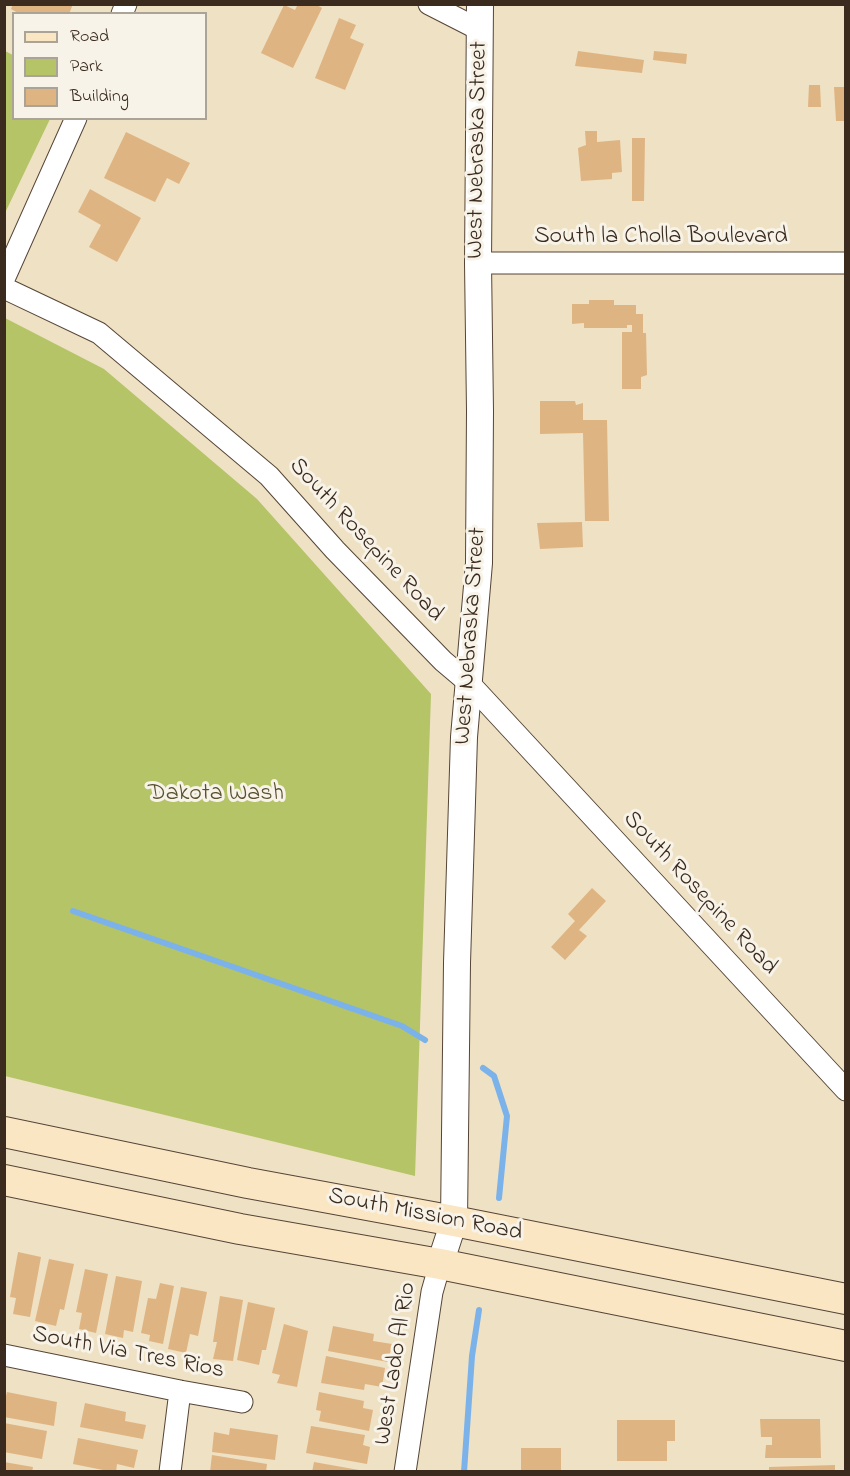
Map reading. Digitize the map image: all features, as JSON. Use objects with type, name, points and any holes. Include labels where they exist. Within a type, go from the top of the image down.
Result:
[{"type":"main road","name":"South Mission Road","points":[[4,1132],[248,1183],[454,1221],[846,1299]]},
{"type":"main road","name":"South Mission Road","points":[[4,1180],[240,1229],[440,1264],[846,1346]]},
{"type":"street","points":[[429,4],[480,17]]},
{"type":"street","name":"West Nebraska Street","points":[[440,1264],[454,1221],[464,737],[479,563],[480,17]]},
{"type":"street","points":[[4,279],[74,120]]},
{"type":"street","name":"South la Cholla Boulevard","points":[[478,263],[846,263]]},
{"type":"street","name":"South Rosepine Road","points":[[4,288],[99,333],[269,476],[335,550],[443,661],[469,683],[846,1090]]},
{"type":"street","name":"West Lado Al Rio","points":[[405,1472],[432,1292],[440,1264]]},
{"type":"street","name":"South Via Tres Rios","points":[[4,1355],[242,1402]]},
{"type":"street","points":[[170,1472],[180,1391]]},
{"type":"green space","points":[[5,51],[12,54],[12,120],[50,120],[5,213]]},
{"type":"green space","name":"Dakota Wash","points":[[5,318],[104,369],[257,499],[431,694],[415,1176],[5,1076]]},
{"type":"building","points":[[13,4],[73,4],[70,12],[16,12],[11,9]]},
{"type":"building","points":[[298,4],[315,4],[322,8],[293,68],[261,53],[284,5],[295,10]]},
{"type":"building","points":[[339,18],[356,25],[350,38],[364,44],[345,90],[315,78]]},
{"type":"building","points":[[578,51],[644,60],[642,73],[575,66]]},
{"type":"building","points":[[654,51],[687,54],[686,64],[653,60]]},
{"type":"building","points":[[809,85],[820,85],[821,107],[808,107]]},
{"type":"building","points":[[834,87],[846,87],[846,121],[836,121]]},
{"type":"building","points":[[585,131],[597,131],[597,142],[620,140],[622,172],[612,173],[612,179],[581,181],[578,148],[586,145]]},
{"type":"building","points":[[126,132],[190,163],[179,184],[167,178],[155,202],[104,178]]},
{"type":"building","points":[[632,138],[645,138],[644,201],[632,201]]},
{"type":"building","points":[[90,189],[141,218],[117,262],[89,247],[101,225],[78,212]]},
{"type":"building","points":[[589,300],[614,300],[614,305],[636,305],[636,314],[643,314],[647,375],[641,377],[641,389],[622,389],[622,332],[632,332],[632,325],[627,325],[627,328],[584,328],[584,323],[572,324],[572,304],[589,304]]},
{"type":"building","points":[[540,401],[575,401],[576,405],[583,403],[583,420],[607,420],[609,521],[585,521],[583,433],[540,434]]},
{"type":"building","points":[[582,522],[583,547],[540,549],[537,523]]},
{"type":"building","points":[[592,888],[606,901],[579,930],[587,936],[565,960],[551,947],[575,921],[568,914]]},
{"type":"building","points":[[18,1252],[41,1257],[30,1317],[13,1314],[16,1298],[10,1297]]},
{"type":"building","points":[[49,1259],[74,1264],[64,1310],[60,1309],[56,1326],[35,1321]]},
{"type":"building","points":[[85,1269],[108,1274],[96,1333],[79,1329],[82,1313],[76,1312]]},
{"type":"building","points":[[116,1276],[142,1281],[133,1332],[124,1330],[123,1338],[105,1334]]},
{"type":"building","points":[[160,1283],[174,1286],[163,1344],[149,1341],[150,1335],[141,1333],[148,1298],[156,1299]]},
{"type":"building","points":[[181,1287],[207,1292],[198,1336],[190,1334],[186,1353],[168,1349]]},
{"type":"building","points":[[220,1296],[243,1300],[233,1361],[213,1359],[217,1342],[213,1342]]},
{"type":"building","points":[[248,1302],[275,1308],[266,1350],[262,1350],[259,1365],[237,1360]]},
{"type":"building","points":[[284,1324],[308,1331],[297,1387],[277,1383],[280,1375],[272,1373]]},
{"type":"building","points":[[333,1326],[374,1334],[373,1341],[392,1344],[388,1362],[328,1351]]},
{"type":"building","points":[[326,1356],[385,1368],[382,1387],[365,1384],[364,1390],[321,1383]]},
{"type":"building","points":[[7,1392],[57,1402],[54,1426],[4,1417],[4,1396]]},
{"type":"building","points":[[319,1392],[364,1401],[363,1408],[373,1410],[369,1431],[319,1421],[321,1411],[316,1410]]},
{"type":"building","points":[[85,1403],[126,1412],[125,1421],[146,1425],[143,1439],[80,1427]]},
{"type":"building","points":[[760,1419],[820,1419],[821,1458],[765,1458],[766,1445],[772,1445],[772,1437],[761,1437]]},
{"type":"building","points":[[617,1420],[675,1420],[675,1441],[667,1441],[667,1461],[617,1461]]},
{"type":"building","points":[[4,1423],[47,1431],[42,1459],[4,1452]]},
{"type":"building","points":[[311,1426],[365,1435],[363,1445],[370,1447],[367,1464],[306,1453]]},
{"type":"building","points":[[230,1428],[278,1435],[275,1460],[212,1452],[214,1432],[229,1435]]},
{"type":"building","points":[[78,1438],[138,1450],[134,1468],[117,1464],[116,1472],[113,1472],[73,1464]]},
{"type":"building","points":[[521,1448],[561,1448],[561,1472],[521,1472]]},
{"type":"building","points":[[212,1455],[267,1464],[266,1472],[210,1472]]},
{"type":"building","points":[[4,1462],[33,1467],[32,1472],[4,1472]]},
{"type":"building","points":[[314,1462],[359,1470],[359,1472],[312,1472]]},
{"type":"building","points":[[835,1465],[835,1472],[769,1472],[769,1467]]},
{"type":"waterway","points":[[73,911],[402,1026],[425,1040]]},
{"type":"waterway","points":[[483,1068],[494,1076],[507,1116],[499,1198]]},
{"type":"waterway","points":[[464,1472],[472,1356],[479,1310]]}]
